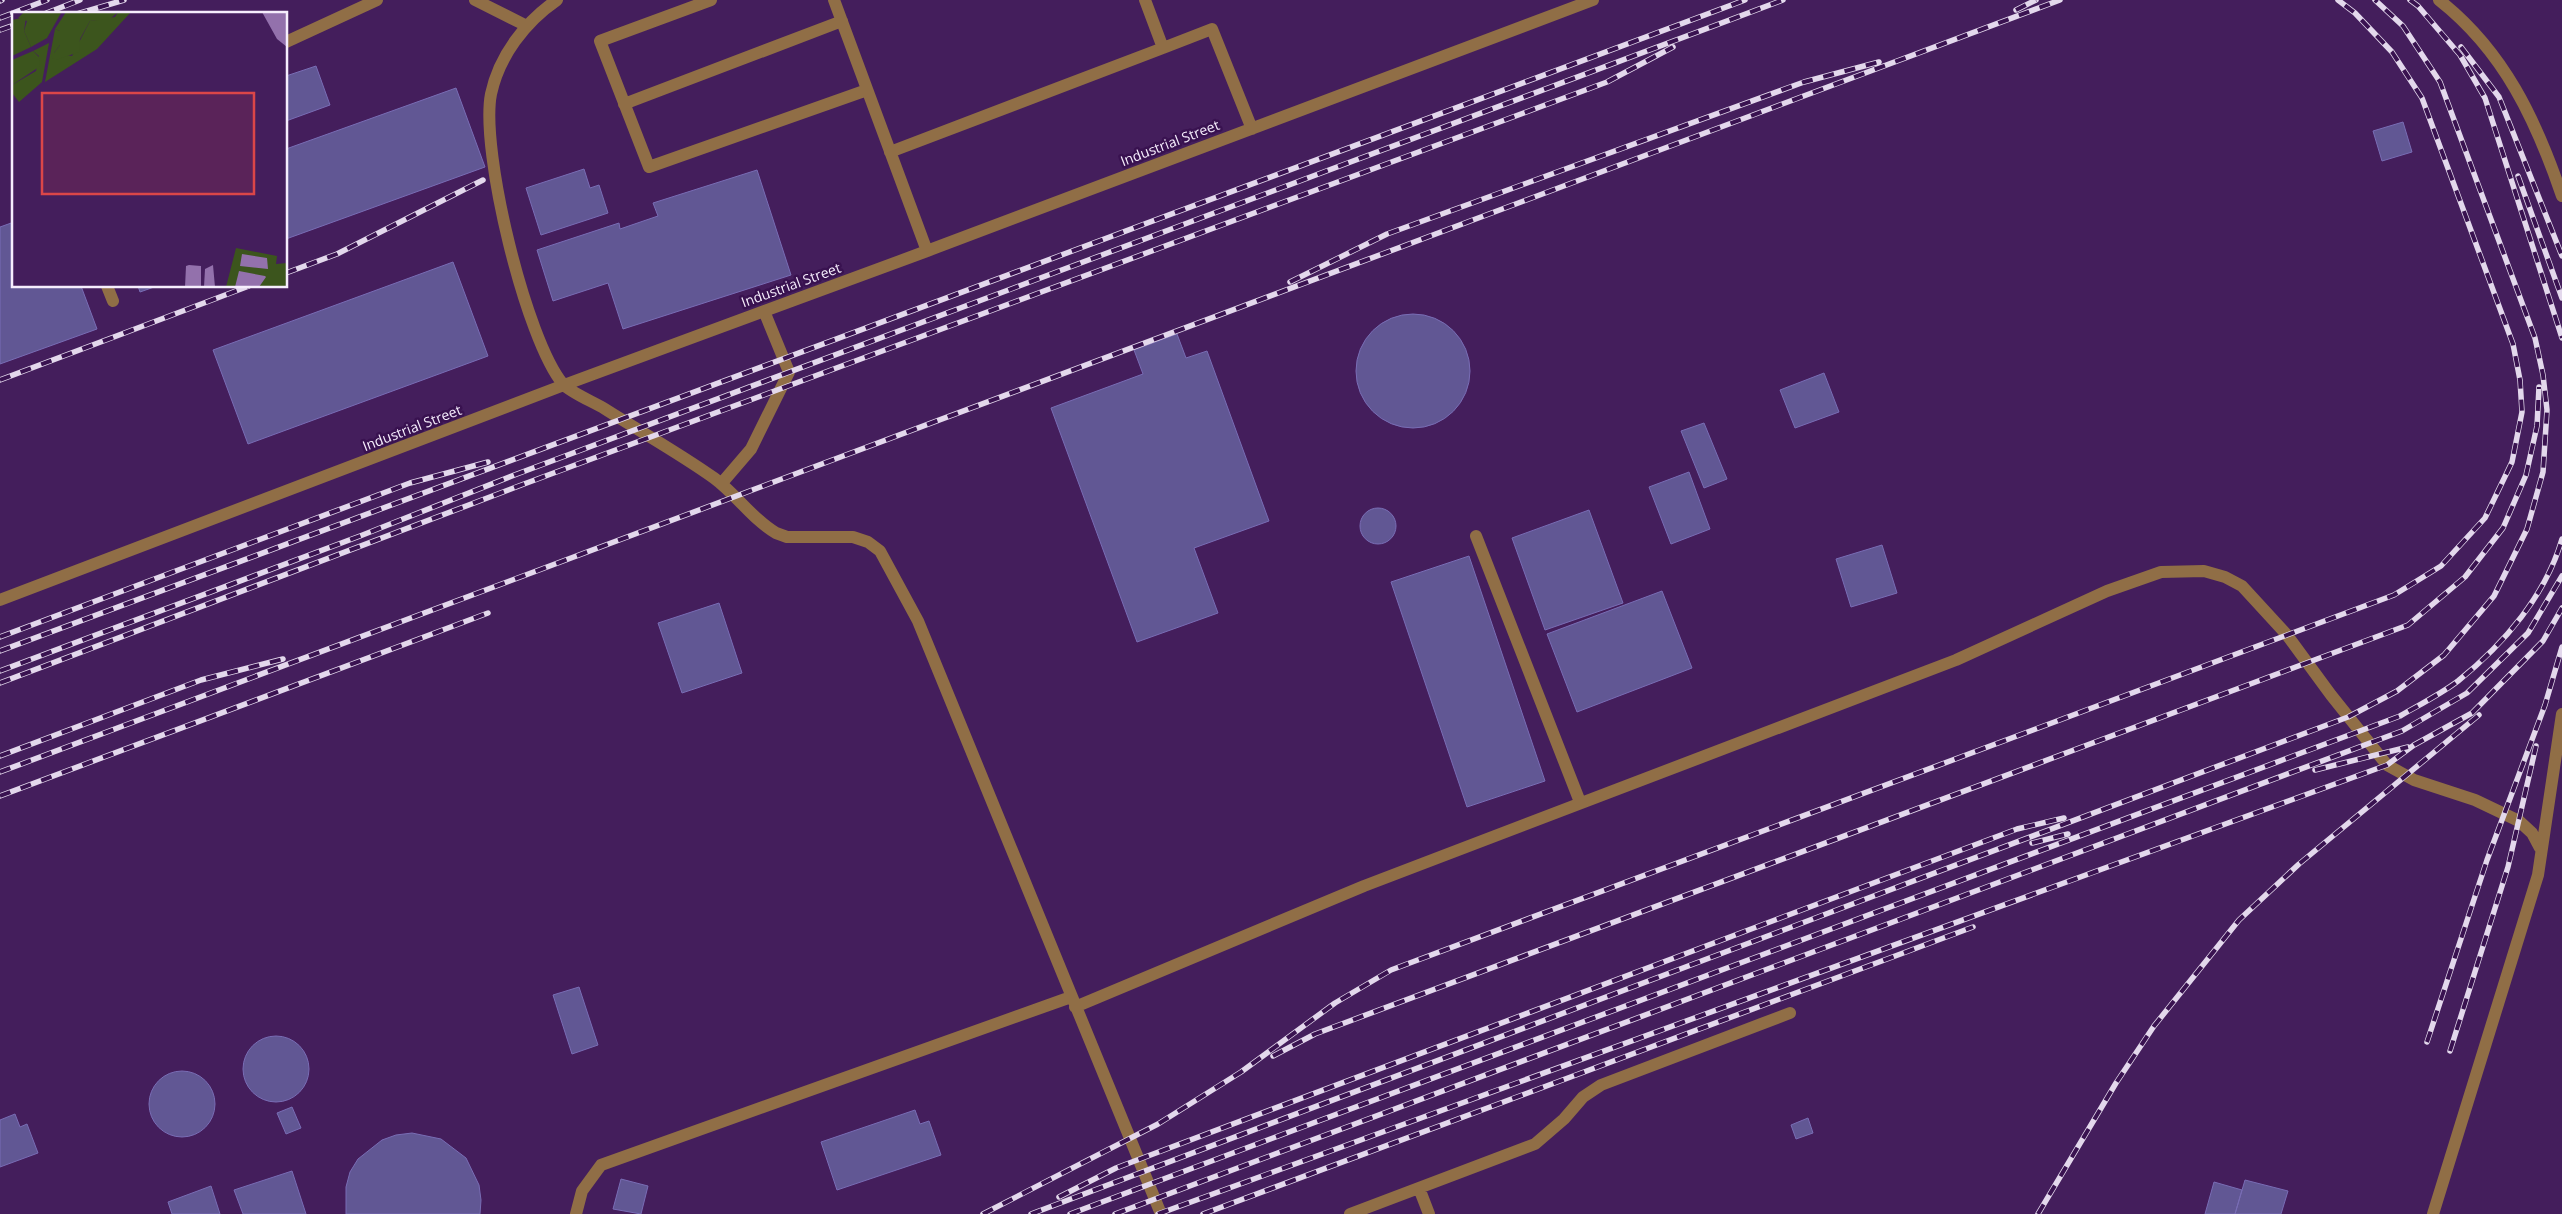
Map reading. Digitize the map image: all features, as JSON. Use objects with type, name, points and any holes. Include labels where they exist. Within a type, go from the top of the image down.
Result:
[{"type":"street","points":[[288,41],[377,0]]},
{"type":"street","points":[[475,0],[526,26]]},
{"type":"street","points":[[557,0],[526,26],[510,48],[500,68],[492,94],[489,121],[496,177],[521,289],[543,351],[564,385],[722,484],[776,534],[787,537],[853,537],[868,542],[880,551],[918,621],[1161,1214]]},
{"type":"street","points":[[711,0],[600,41],[649,167],[867,90]]},
{"type":"street","points":[[834,0],[927,251]]},
{"type":"street","points":[[1145,0],[1163,48]]},
{"type":"street","name":"Industrial Street","points":[[0,600],[564,385],[927,251],[1593,0]]},
{"type":"street","points":[[2440,0],[2481,38],[2503,67],[2526,106],[2545,147],[2562,196]]},
{"type":"street","points":[[624,104],[842,21]]},
{"type":"street","points":[[890,152],[1212,29],[1252,129]]},
{"type":"street","points":[[108,288],[112,301]]},
{"type":"street","points":[[722,484],[751,449],[789,372],[764,311]]},
{"type":"street","points":[[1476,536],[1580,802]]},
{"type":"street","points":[[576,1214],[582,1191],[601,1164],[1073,1002],[1580,802],[1956,660],[2107,591],[2149,574],[2204,571],[2225,577],[2242,586],[2267,611],[2387,765],[2414,780],[2475,800],[2519,821],[2532,833],[2540,848]]},
{"type":"street","points":[[2433,1214],[2538,875],[2540,848],[2562,714]]},
{"type":"street","points":[[1350,1214],[1535,1144],[1564,1119],[1583,1097],[1601,1085],[1790,1013]]},
{"type":"street","points":[[1419,1188],[1429,1214]]},
{"type":"building","points":[[316,66],[330,105],[288,120],[288,75]]},
{"type":"building","points":[[456,88],[485,167],[288,238],[288,148]]},
{"type":"building","points":[[2403,122],[2412,152],[2382,161],[2373,131]]},
{"type":"building","points":[[584,169],[590,188],[599,185],[608,213],[541,235],[526,188]]},
{"type":"building","points":[[757,170],[791,275],[623,329],[608,283],[553,301],[537,250],[619,223],[620,229],[658,216],[653,203]]},
{"type":"building","points":[[12,223],[12,288],[82,288],[97,329],[0,364],[0,227]]},
{"type":"building","points":[[453,262],[488,356],[248,444],[213,350]]},
{"type":"building","points":[[139,288],[151,288],[140,292]]},
{"type":"building","points":[[1413,314],[1435,318],[1454,330],[1466,349],[1470,371],[1466,393],[1454,412],[1435,424],[1413,428],[1391,424],[1372,412],[1360,393],[1356,371],[1360,349],[1372,330],[1391,318]]},
{"type":"building","points":[[1177,334],[1186,358],[1207,351],[1269,521],[1194,548],[1218,613],[1137,642],[1051,408],[1143,374],[1134,350]]},
{"type":"building","points":[[1824,373],[1839,412],[1795,428],[1780,390]]},
{"type":"building","points":[[1704,423],[1727,479],[1704,488],[1681,431]]},
{"type":"building","points":[[1689,472],[1710,529],[1671,544],[1649,487]]},
{"type":"building","points":[[1378,508],[1390,514],[1396,526],[1390,538],[1378,544],[1366,538],[1360,526],[1366,514]]},
{"type":"building","points":[[1589,510],[1623,603],[1545,630],[1512,538]]},
{"type":"building","points":[[1882,545],[1897,593],[1851,607],[1836,559]]},
{"type":"building","points":[[1469,556],[1545,781],[1467,807],[1391,582]]},
{"type":"building","points":[[1662,591],[1692,668],[1577,712],[1547,634]]},
{"type":"building","points":[[719,603],[742,673],[682,693],[658,623]]},
{"type":"building","points":[[579,987],[598,1045],[572,1054],[553,995]]},
{"type":"building","points":[[270,1036],[282,1036],[294,1041],[304,1051],[309,1063],[307,1082],[294,1097],[282,1102],[270,1102],[258,1097],[248,1087],[243,1075],[243,1063],[248,1051],[258,1041]]},
{"type":"building","points":[[176,1071],[188,1071],[200,1076],[210,1086],[215,1098],[213,1117],[200,1132],[188,1137],[176,1137],[164,1132],[154,1122],[149,1110],[149,1098],[154,1086],[164,1076]]},
{"type":"building","points":[[292,1107],[301,1128],[286,1134],[277,1113]]},
{"type":"building","points":[[915,1110],[920,1124],[929,1121],[941,1155],[837,1190],[821,1142]]},
{"type":"building","points":[[15,1114],[20,1127],[27,1124],[38,1153],[0,1167],[0,1120]]},
{"type":"building","points":[[1808,1118],[1813,1133],[1796,1139],[1791,1125]]},
{"type":"building","points":[[412,1133],[441,1139],[466,1158],[479,1185],[480,1214],[346,1214],[346,1187],[350,1172],[358,1159],[382,1140],[396,1135]]},
{"type":"building","points":[[292,1171],[306,1214],[243,1214],[234,1190]]},
{"type":"building","points":[[621,1179],[648,1186],[641,1214],[613,1209]]},
{"type":"building","points":[[2245,1180],[2288,1191],[2281,1214],[2235,1214]]},
{"type":"building","points":[[2214,1182],[2242,1190],[2235,1214],[2205,1214]]},
{"type":"building","points":[[211,1186],[220,1214],[172,1214],[168,1202]]},
{"type":"railway","points":[[16,12],[47,0]]},
{"type":"railway","points":[[49,12],[80,0]]},
{"type":"railway","points":[[84,12],[124,0]]},
{"type":"railway","points":[[0,651],[1745,0]]},
{"type":"railway","points":[[0,671],[360,536],[517,474],[1783,0]]},
{"type":"railway","points":[[2016,10],[2036,0]]},
{"type":"railway","points":[[0,772],[2060,0]]},
{"type":"railway","points":[[983,1214],[1158,1124],[1241,1072],[1335,1003],[1391,970],[2394,595],[2441,566],[2485,518],[2512,462],[2522,412],[2520,380],[2513,344],[2422,98],[2392,52],[2355,13],[2338,0]]},
{"type":"railway","points":[[1031,1214],[2348,717],[2397,691],[2444,655],[2494,596],[2527,529],[2543,472],[2547,410],[2543,375],[2535,338],[2440,82],[2403,26],[2375,0]]},
{"type":"railway","points":[[2410,0],[2418,6],[2460,55],[2485,98],[2562,338]]},
{"type":"railway","points":[[0,18],[12,13]]},
{"type":"railway","points":[[0,30],[12,26]]},
{"type":"railway","points":[[0,683],[524,484],[1607,82],[1673,47]]},
{"type":"railway","points":[[2461,47],[2499,97],[2562,256]]},
{"type":"railway","points":[[1290,282],[1387,234],[1804,82],[1879,62]]},
{"type":"railway","points":[[2518,176],[2562,298]]},
{"type":"railway","points":[[288,272],[337,254],[483,180]]},
{"type":"railway","points":[[0,380],[244,288]]},
{"type":"railway","points":[[1273,1056],[1315,1034],[2408,625],[2465,577],[2503,528],[2526,475],[2537,426],[2539,387]]},
{"type":"railway","points":[[0,637],[410,483],[488,462]]},
{"type":"railway","points":[[1070,1214],[2400,716],[2458,681],[2507,635],[2534,599],[2545,580],[2555,560],[2562,539]]},
{"type":"railway","points":[[1115,1214],[2402,731],[2467,693],[2528,633],[2562,576]]},
{"type":"railway","points":[[1158,1214],[2387,765],[2414,745],[2472,713],[2543,641],[2562,608]]},
{"type":"railway","points":[[0,796],[488,613]]},
{"type":"railway","points":[[2427,1042],[2487,860],[2545,705],[2562,647]]},
{"type":"railway","points":[[0,756],[201,680],[283,659]]},
{"type":"railway","points":[[2038,1214],[2116,1083],[2154,1026],[2239,920],[2299,864],[2479,715]]},
{"type":"railway","points":[[2450,1051],[2508,867],[2536,746]]},
{"type":"railway","points":[[2315,770],[2408,747]]},
{"type":"railway","points":[[1059,1197],[1116,1168],[2017,829],[2064,818]]},
{"type":"railway","points":[[2032,843],[2068,834]]},
{"type":"railway","points":[[1203,1214],[1973,927]]}]
